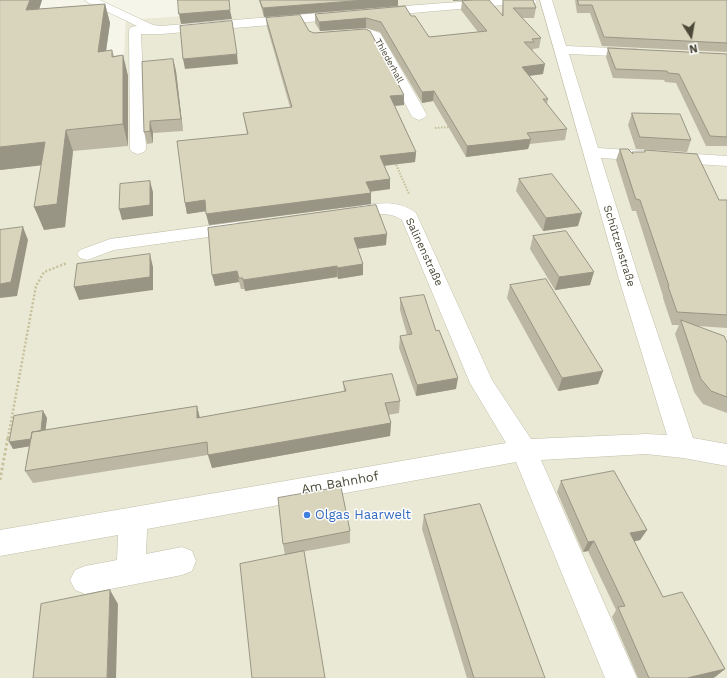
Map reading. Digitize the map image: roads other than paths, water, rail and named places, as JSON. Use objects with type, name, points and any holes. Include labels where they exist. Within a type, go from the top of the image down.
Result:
[{"type":"street","points":[[91,0],[150,28],[165,30]]},
{"type":"street","points":[[367,13],[516,1],[546,1]]},
{"type":"street","name":"Schützenstraße","points":[[546,1],[562,50],[631,287],[683,447]]},
{"type":"street","points":[[138,149],[135,30],[308,24],[352,14]]},
{"type":"street","name":"Thiederhall","points":[[330,37],[366,34],[376,36],[419,116]]},
{"type":"street","points":[[562,50],[648,54]]},
{"type":"street","points":[[592,153],[727,161]]},
{"type":"street","name":"Salinenstraße","points":[[334,215],[385,209],[403,212],[410,217],[482,383],[524,450],[621,677]]},
{"type":"street","points":[[87,254],[110,245],[257,225]]},
{"type":"street","name":"Am Bahnhof","points":[[0,544],[524,450],[646,444],[683,447]]},
{"type":"street","points":[[683,447],[727,455]]},
{"type":"street","points":[[131,571],[133,520]]},
{"type":"street","points":[[85,580],[182,561]]},
{"type":"place","name":"Olgas Haarwelt","points":[[307,515]]}]
